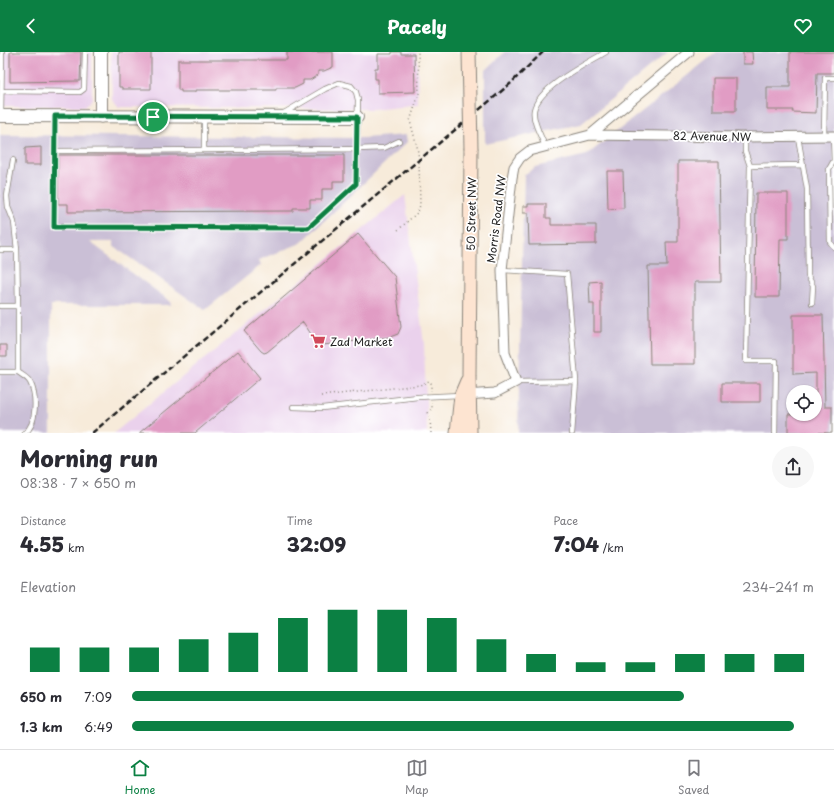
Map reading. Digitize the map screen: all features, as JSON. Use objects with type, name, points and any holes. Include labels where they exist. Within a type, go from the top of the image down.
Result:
[{"type":"main road","name":"50 Street NW","points":[[457,433],[469,376],[471,149],[469,52]]},
{"type":"main road","name":"50 Street NW","points":[[465,395],[470,433]]},
{"type":"street","points":[[101,52],[101,116]]},
{"type":"street","name":"Morris Road NW","points":[[516,382],[505,354],[502,270],[514,167],[520,158],[529,150],[590,135],[689,52]]},
{"type":"street","points":[[1,116],[357,117]]},
{"type":"street","name":"82 Avenue NW","points":[[590,135],[745,137],[834,136]]},
{"type":"street","points":[[465,395],[496,393],[516,382]]},
{"type":"lane","points":[[1,116],[2,52]]},
{"type":"lane","points":[[2,91],[80,92],[84,88],[85,52]]},
{"type":"lane","points":[[545,146],[536,121],[534,110],[541,97],[550,86],[606,52]]},
{"type":"lane","points":[[824,136],[825,78],[834,78]]},
{"type":"lane","points":[[55,116],[54,227],[308,228],[356,184],[358,100],[356,92],[351,86],[339,83],[325,89],[278,117]]},
{"type":"lane","points":[[204,117],[204,150]]},
{"type":"lane","points":[[798,136],[807,188],[808,276],[813,286],[812,303]]},
{"type":"lane","points":[[834,136],[834,162],[829,169],[830,242],[834,247]]},
{"type":"lane","points":[[745,137],[745,151],[750,166],[746,302],[746,361],[776,361],[775,433]]},
{"type":"lane","points":[[55,151],[356,149],[384,148],[399,140]]},
{"type":"lane","points":[[13,160],[7,196],[8,207],[14,222],[17,250],[18,372]]},
{"type":"lane","points":[[750,166],[803,165]]},
{"type":"lane","points":[[0,250],[17,250]]},
{"type":"lane","points":[[502,270],[567,274],[576,381],[572,433]]},
{"type":"lane","points":[[0,306],[18,306]]},
{"type":"lane","points":[[0,372],[18,372],[30,382],[36,405],[30,429],[25,433]]},
{"type":"lane","points":[[516,382],[576,381]]},
{"type":"lane","points":[[293,407],[322,408],[418,397],[465,395]]},
{"type":"path","points":[[398,230],[418,212],[420,205],[419,160],[410,121],[420,94],[418,52]]},
{"type":"shaded area","points":[[0,52],[92,52],[92,99],[85,106],[0,106]]},
{"type":"shaded area","points":[[111,52],[417,52],[418,104],[373,109],[119,107],[112,99]]},
{"type":"shaded area","points":[[505,52],[668,52],[581,124],[485,144],[485,71]]},
{"type":"shaded area","points":[[717,52],[834,52],[834,433],[518,433],[524,175],[535,167],[587,155]]},
{"type":"shaded area","points":[[0,135],[363,138],[406,135],[407,142],[301,243],[259,260],[261,265],[205,310],[113,246],[113,242],[90,242],[170,301],[171,305],[51,305],[51,433],[0,433]]},
{"type":"shaded area","points":[[405,195],[424,344],[427,433],[114,433]]},
{"type":"building","points":[[10,52],[81,52],[80,81],[10,82]]},
{"type":"building","points":[[119,52],[151,52],[151,89],[122,89],[122,87],[119,87]]},
{"type":"building","points":[[287,52],[333,52],[333,67],[324,71],[318,71],[318,75],[310,80],[303,80],[303,84],[295,88],[276,88],[276,90],[195,90],[195,92],[181,92],[181,90],[178,90],[178,60],[287,60]]},
{"type":"building","points":[[392,52],[414,54],[415,92],[378,93],[378,79],[375,79],[375,68],[378,68],[378,54],[392,54]]},
{"type":"building","points":[[743,52],[752,52],[753,64],[743,64]]},
{"type":"building","points":[[790,52],[834,52],[834,73],[817,73],[816,113],[792,112],[793,110],[767,110],[767,87],[790,87]]},
{"type":"building","points":[[713,78],[736,78],[736,111],[713,111]]},
{"type":"building","points":[[41,147],[41,165],[25,165],[25,148]]},
{"type":"building","points":[[58,155],[344,155],[344,181],[333,181],[333,189],[322,189],[322,200],[310,200],[310,208],[293,208],[293,211],[68,212],[68,204],[58,204]]},
{"type":"building","points":[[678,161],[719,161],[721,282],[695,282],[695,364],[650,364],[648,266],[667,266],[666,242],[678,242]]},
{"type":"building","points":[[607,171],[623,171],[624,208],[608,209]]},
{"type":"building","points":[[756,193],[788,193],[788,239],[780,239],[779,297],[755,297]]},
{"type":"building","points":[[528,204],[546,204],[546,218],[551,218],[551,225],[596,225],[596,244],[529,245],[528,213],[523,213],[523,206],[528,206]]},
{"type":"building","points":[[358,234],[395,277],[401,327],[398,334],[390,337],[323,345],[315,340],[303,322],[267,352],[264,353],[261,351],[244,331]]},
{"type":"building","points":[[601,281],[601,332],[594,332],[594,304],[590,304],[589,282]]},
{"type":"building","points":[[793,315],[823,315],[825,407],[832,407],[832,433],[788,432],[788,421],[822,421],[822,385],[816,385],[816,373],[793,374]]},
{"type":"building","points":[[0,345],[7,345],[7,356],[0,356]]},
{"type":"building","points":[[238,351],[260,378],[195,433],[139,433]]},
{"type":"building","points":[[722,383],[760,383],[760,402],[722,402]]},
{"type":"railway","points":[[92,433],[510,84],[543,52]]},
{"type":"place","name":"Zad Market","points":[[318,341]]},
{"type":"route","points":[[55,116],[153,117],[357,117],[356,184],[308,228],[54,227],[55,116]]}]
